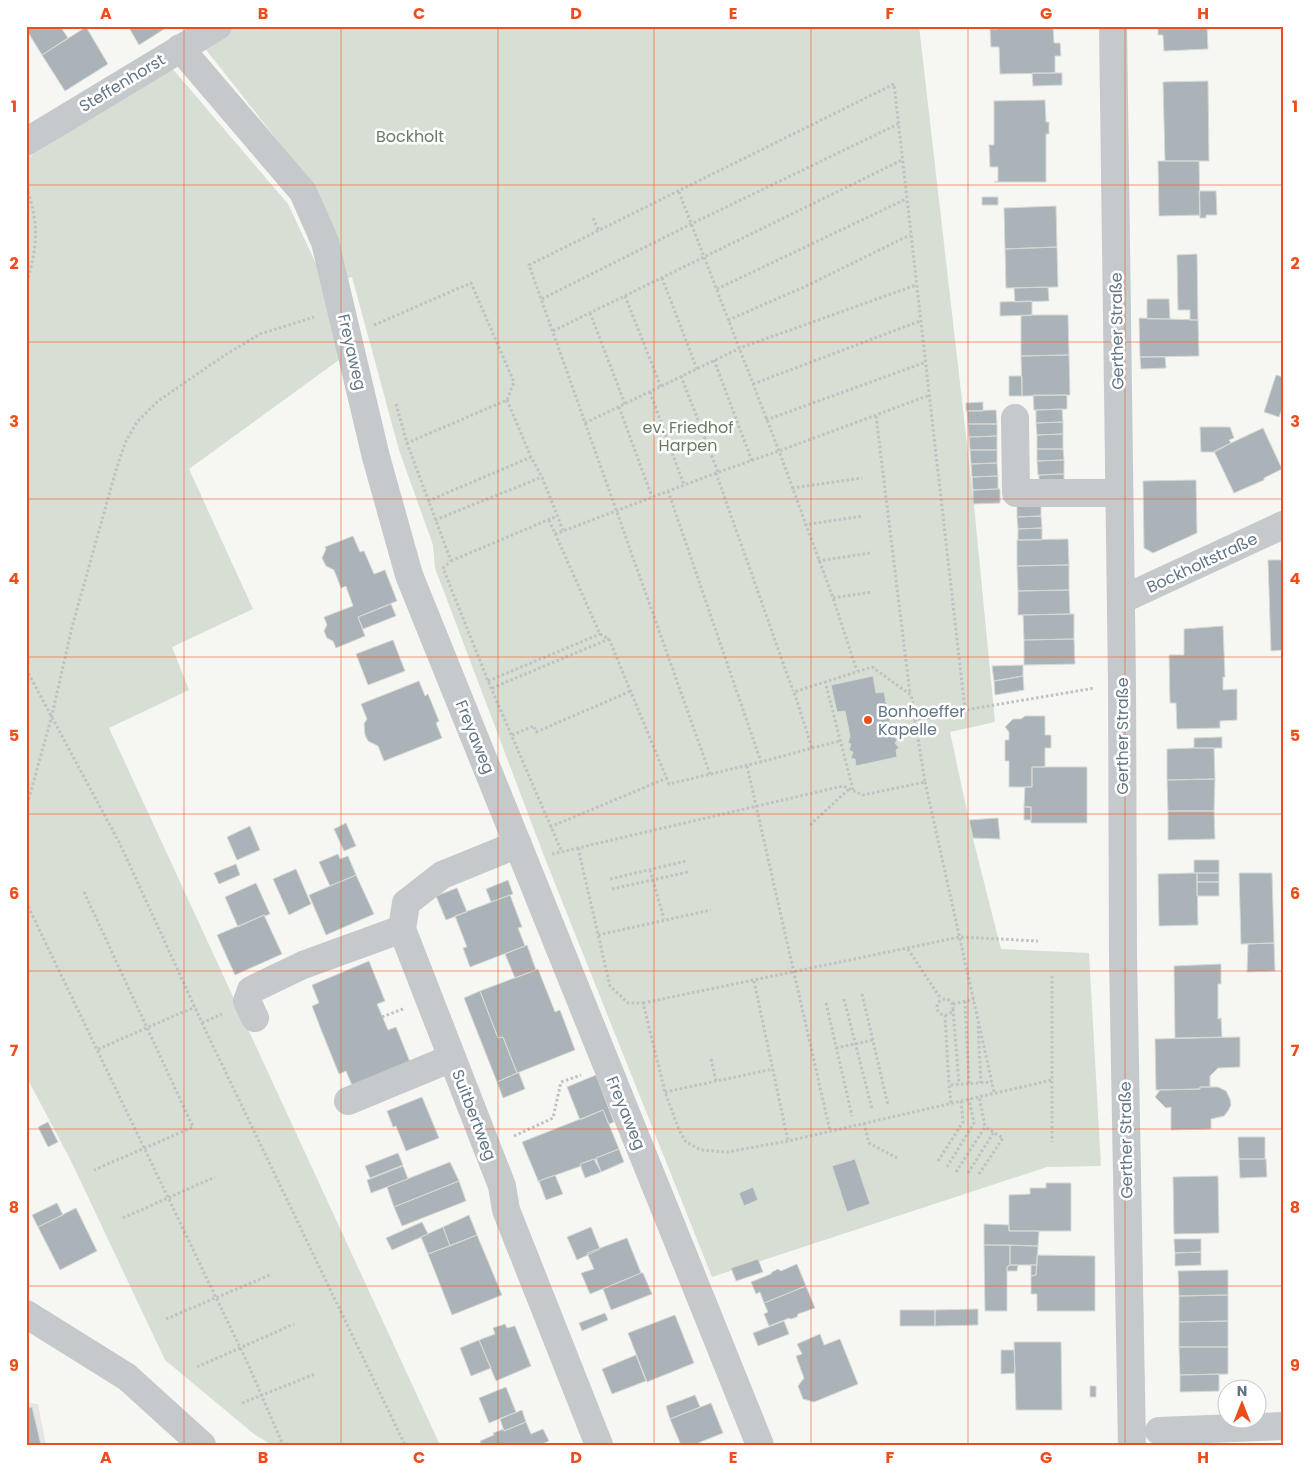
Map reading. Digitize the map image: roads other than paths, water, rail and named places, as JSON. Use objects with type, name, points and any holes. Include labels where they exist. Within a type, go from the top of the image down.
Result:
[{"type":"street","name":"Steffenhorst","points":[[26,142],[218,26]]},
{"type":"street","name":"Gerther Straße","points":[[1113,26],[1122,600],[1123,957],[1132,1445]]},
{"type":"street","name":"Freyaweg","points":[[180,48],[303,192],[326,242],[376,457],[409,575],[760,1445]]},
{"type":"street","points":[[1015,418],[1016,493],[1119,493]]},
{"type":"street","name":"Bockholtstraße","points":[[1122,600],[1283,525]]},
{"type":"street","name":"Suitbertweg","points":[[522,853],[442,875],[406,903],[402,929],[502,1186],[506,1210],[599,1445]]},
{"type":"street","points":[[255,1018],[247,1001],[251,990],[303,965],[402,929]]},
{"type":"street","points":[[348,1101],[452,1058]]},
{"type":"street","points":[[26,1314],[127,1377],[202,1445]]},
{"type":"street","points":[[1159,1431],[1283,1426]]},
{"type":"place","name":"Bonhoeffer Kapelle","points":[[868,720]]},
{"type":"park label","name":"Bockholt","points":[[410,136]]},
{"type":"park label","name":"ev. Friedhof Harpen","points":[[688,436]]}]
